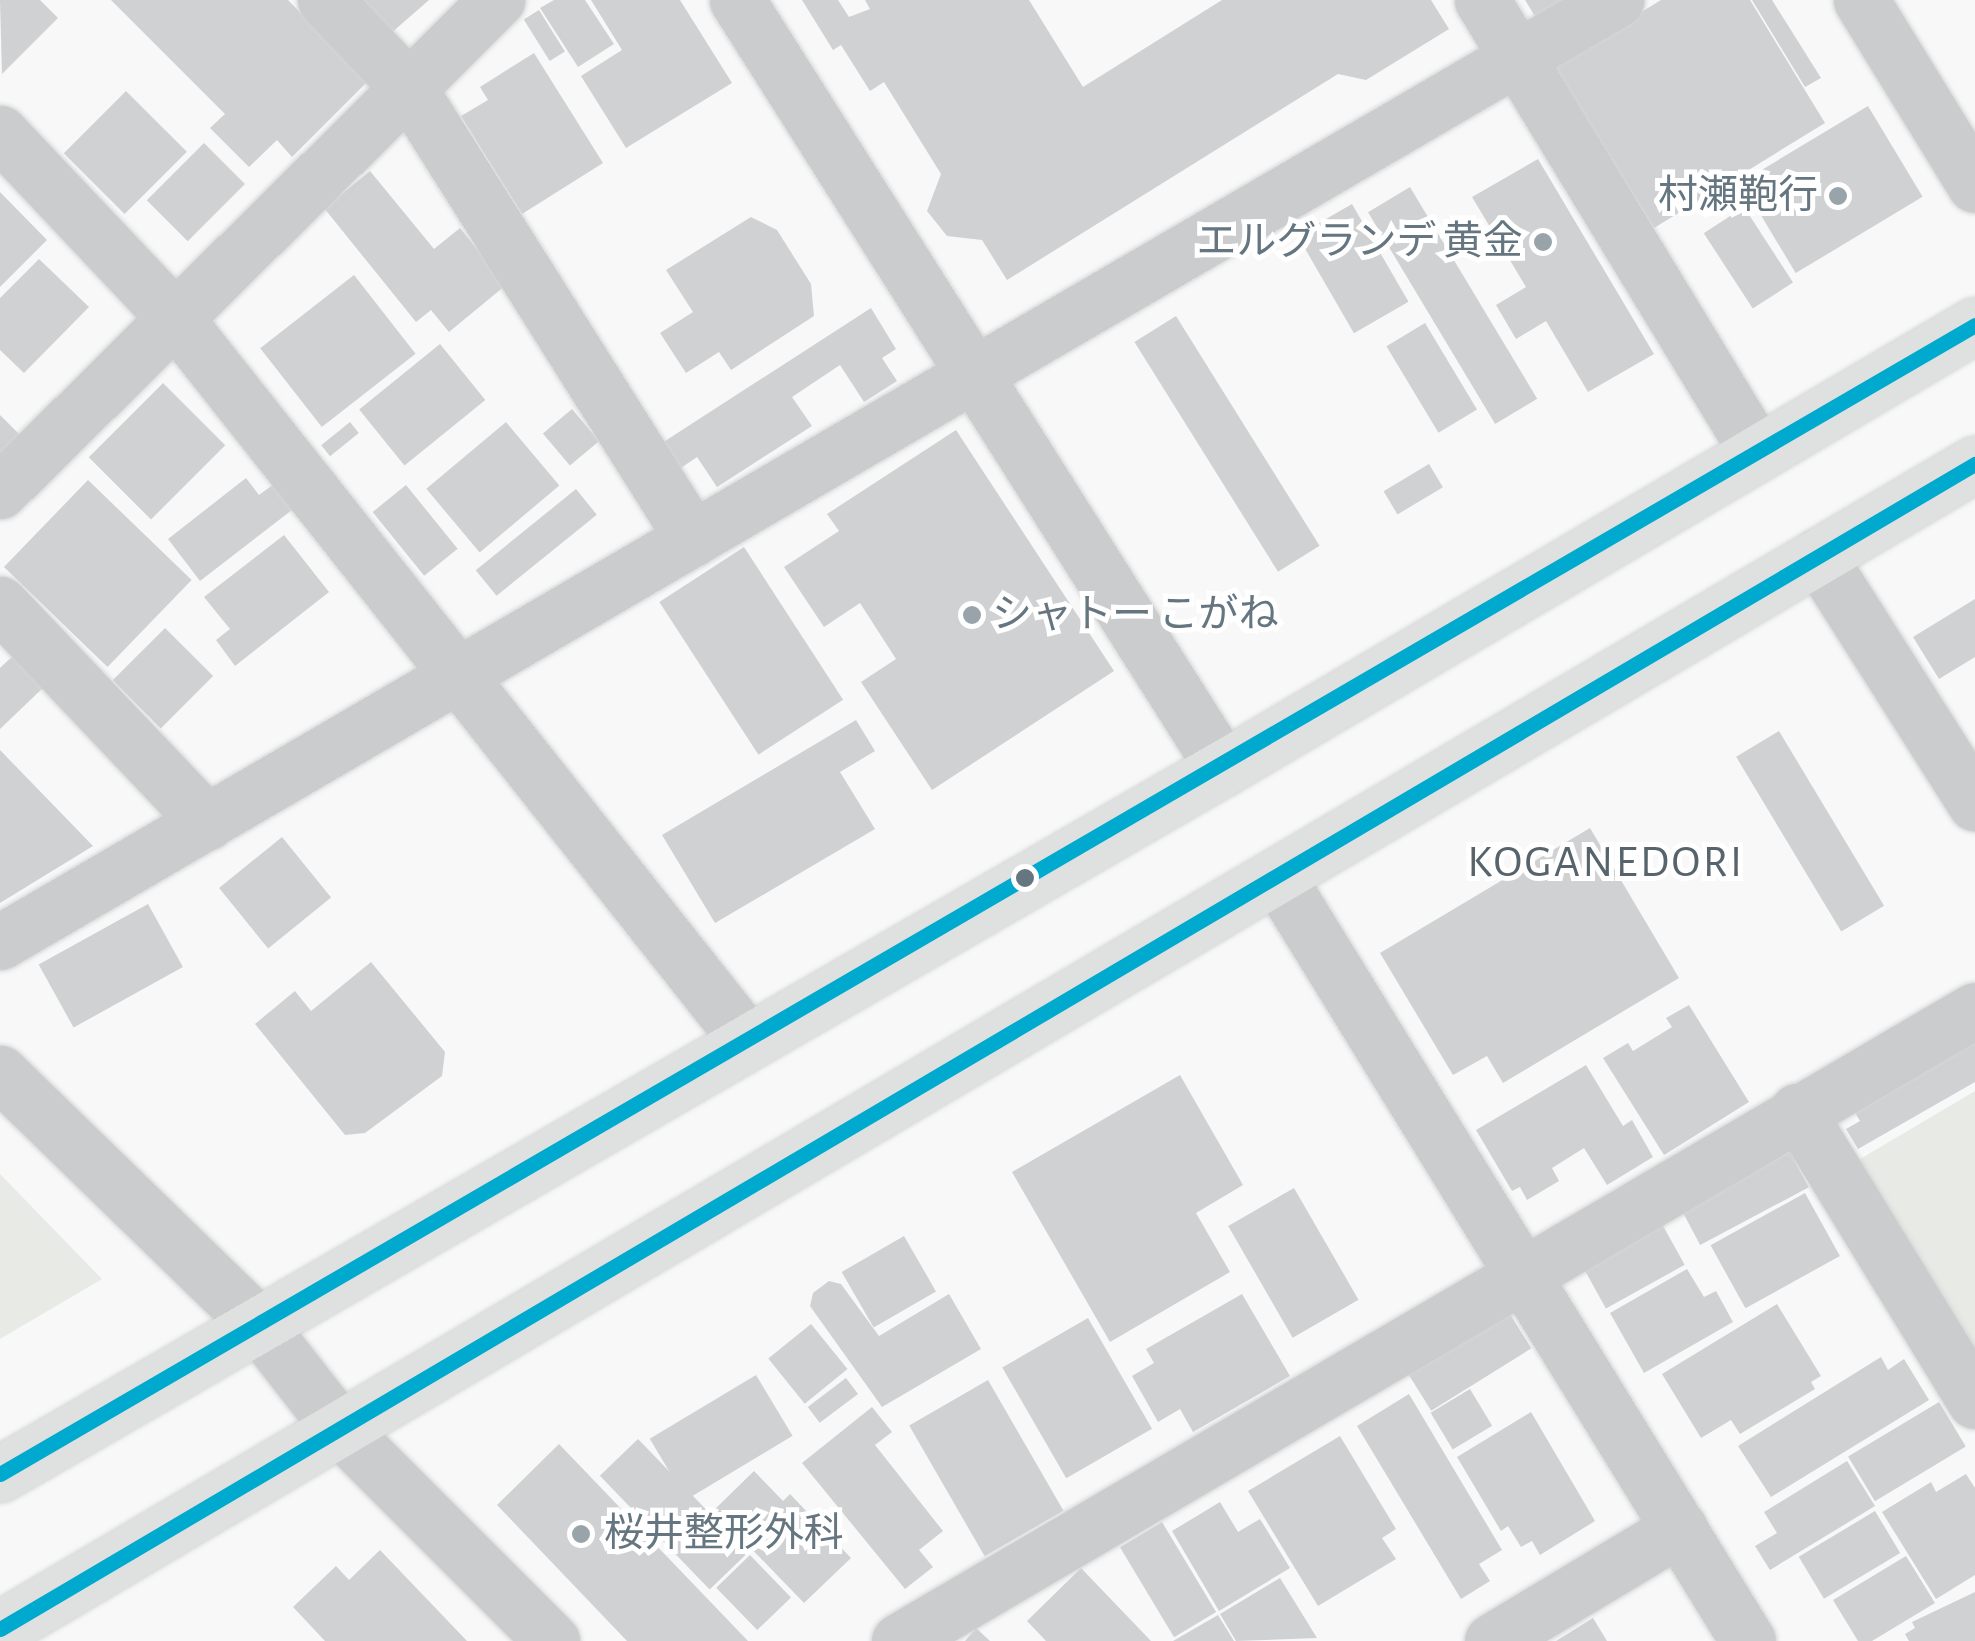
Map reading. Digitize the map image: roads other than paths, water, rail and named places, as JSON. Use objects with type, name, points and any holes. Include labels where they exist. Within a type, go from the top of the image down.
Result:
[{"type":"main road","points":[[0,1474],[746,1039],[1223,768],[1975,325]]},
{"type":"main road","points":[[0,1629],[1975,464]]},
{"type":"street","points":[[325,0],[408,87],[694,540]]},
{"type":"street","points":[[0,491],[497,0]]},
{"type":"street","points":[[737,0],[1223,768]]},
{"type":"street","points":[[1482,0],[1757,452]]},
{"type":"street","points":[[0,942],[1616,0]]},
{"type":"street","points":[[1861,0],[1975,185]]},
{"type":"street","points":[[0,133],[175,318],[746,1039]]},
{"type":"street","points":[[1818,556],[1975,803]]},
{"type":"street","points":[[0,604],[207,822]]},
{"type":"street","points":[[1277,876],[1526,1274],[1748,1641]]},
{"type":"street","points":[[899,1641],[1975,1010]]},
{"type":"street","points":[[0,1073],[258,1324],[340,1429],[552,1641]]},
{"type":"street","points":[[1797,1111],[1975,1402]]},
{"type":"street","points":[[1492,1641],[1680,1528]]},
{"type":"place","name":"村瀬鞄行","points":[[1838,196]]},
{"type":"place","name":"エルグランデ 黄金","points":[[1543,242]]},
{"type":"place","name":"シャトー こがね","points":[[972,615]]},
{"type":"place","name":"桜井整形外科","points":[[581,1534]]},
{"type":"district","name":"KOGANEDORI","points":[[1606,863]]}]
